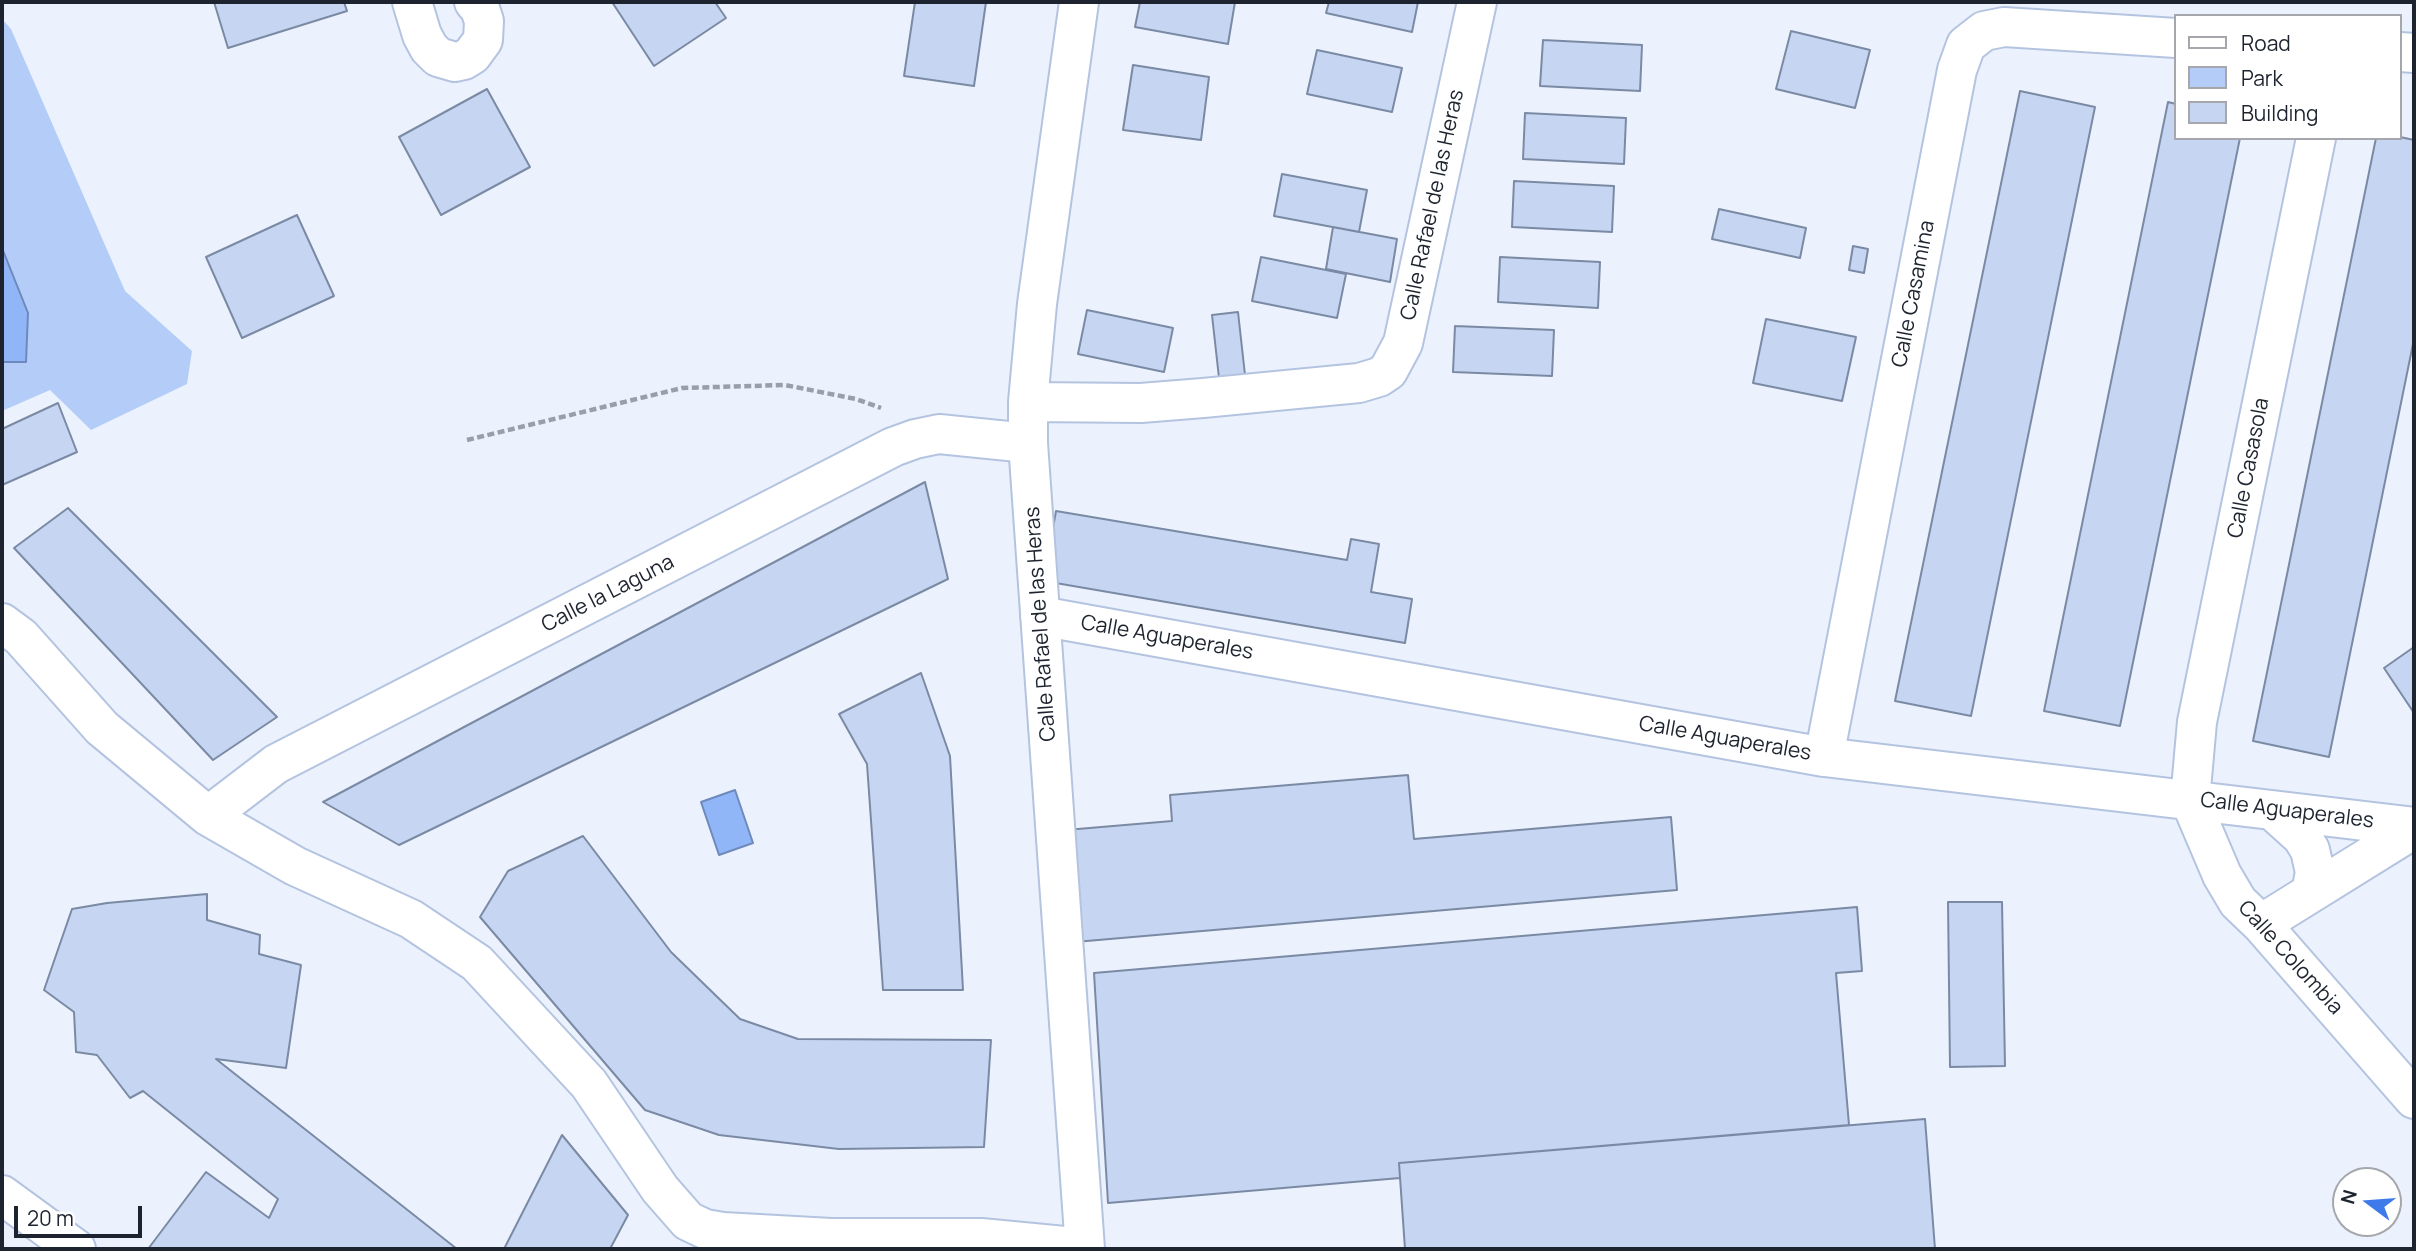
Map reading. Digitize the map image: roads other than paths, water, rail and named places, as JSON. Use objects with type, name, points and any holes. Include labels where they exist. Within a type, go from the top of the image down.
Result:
[{"type":"street","points":[[412,2],[422,36],[429,48],[438,57],[455,62],[472,55],[483,40],[484,21],[474,2]]},
{"type":"street","name":"Calle Rafael de las Heras","points":[[1079,2],[1037,304],[1046,403],[1028,443],[1085,1249]]},
{"type":"street","name":"Calle Rafael de las Heras","points":[[1046,403],[1141,403],[1281,391],[1359,383],[1379,377],[1388,371],[1403,343],[1477,2]]},
{"type":"street","name":"Calle Casamina","points":[[1824,757],[1957,70],[1966,45],[1984,31],[2004,27],[2174,38]]},
{"type":"street","name":"Calle Casasola","points":[[2190,800],[2197,722],[2316,140]]},
{"type":"street","name":"Calle la Laguna","points":[[208,816],[276,764],[881,453],[915,439],[939,434],[1028,443]]},
{"type":"street","name":"Calle Aguaperales","points":[[1040,616],[1824,757],[2414,828]]},
{"type":"street","points":[[2,623],[21,636],[102,728],[208,816],[295,866],[411,919],[477,964],[589,1084],[660,1189],[688,1221],[705,1229],[831,1238],[981,1238],[1085,1249]]},
{"type":"street","name":"Calle Colombia","points":[[2190,800],[2222,875],[2238,902],[2261,924],[2414,1099]]},
{"type":"street","points":[[2272,810],[2302,837],[2311,850],[2315,872],[2311,894]]},
{"type":"street","name":"Calle Aguaperales","points":[[2261,924],[2414,828]]},
{"type":"street","points":[[2,1195],[76,1249]]}]
